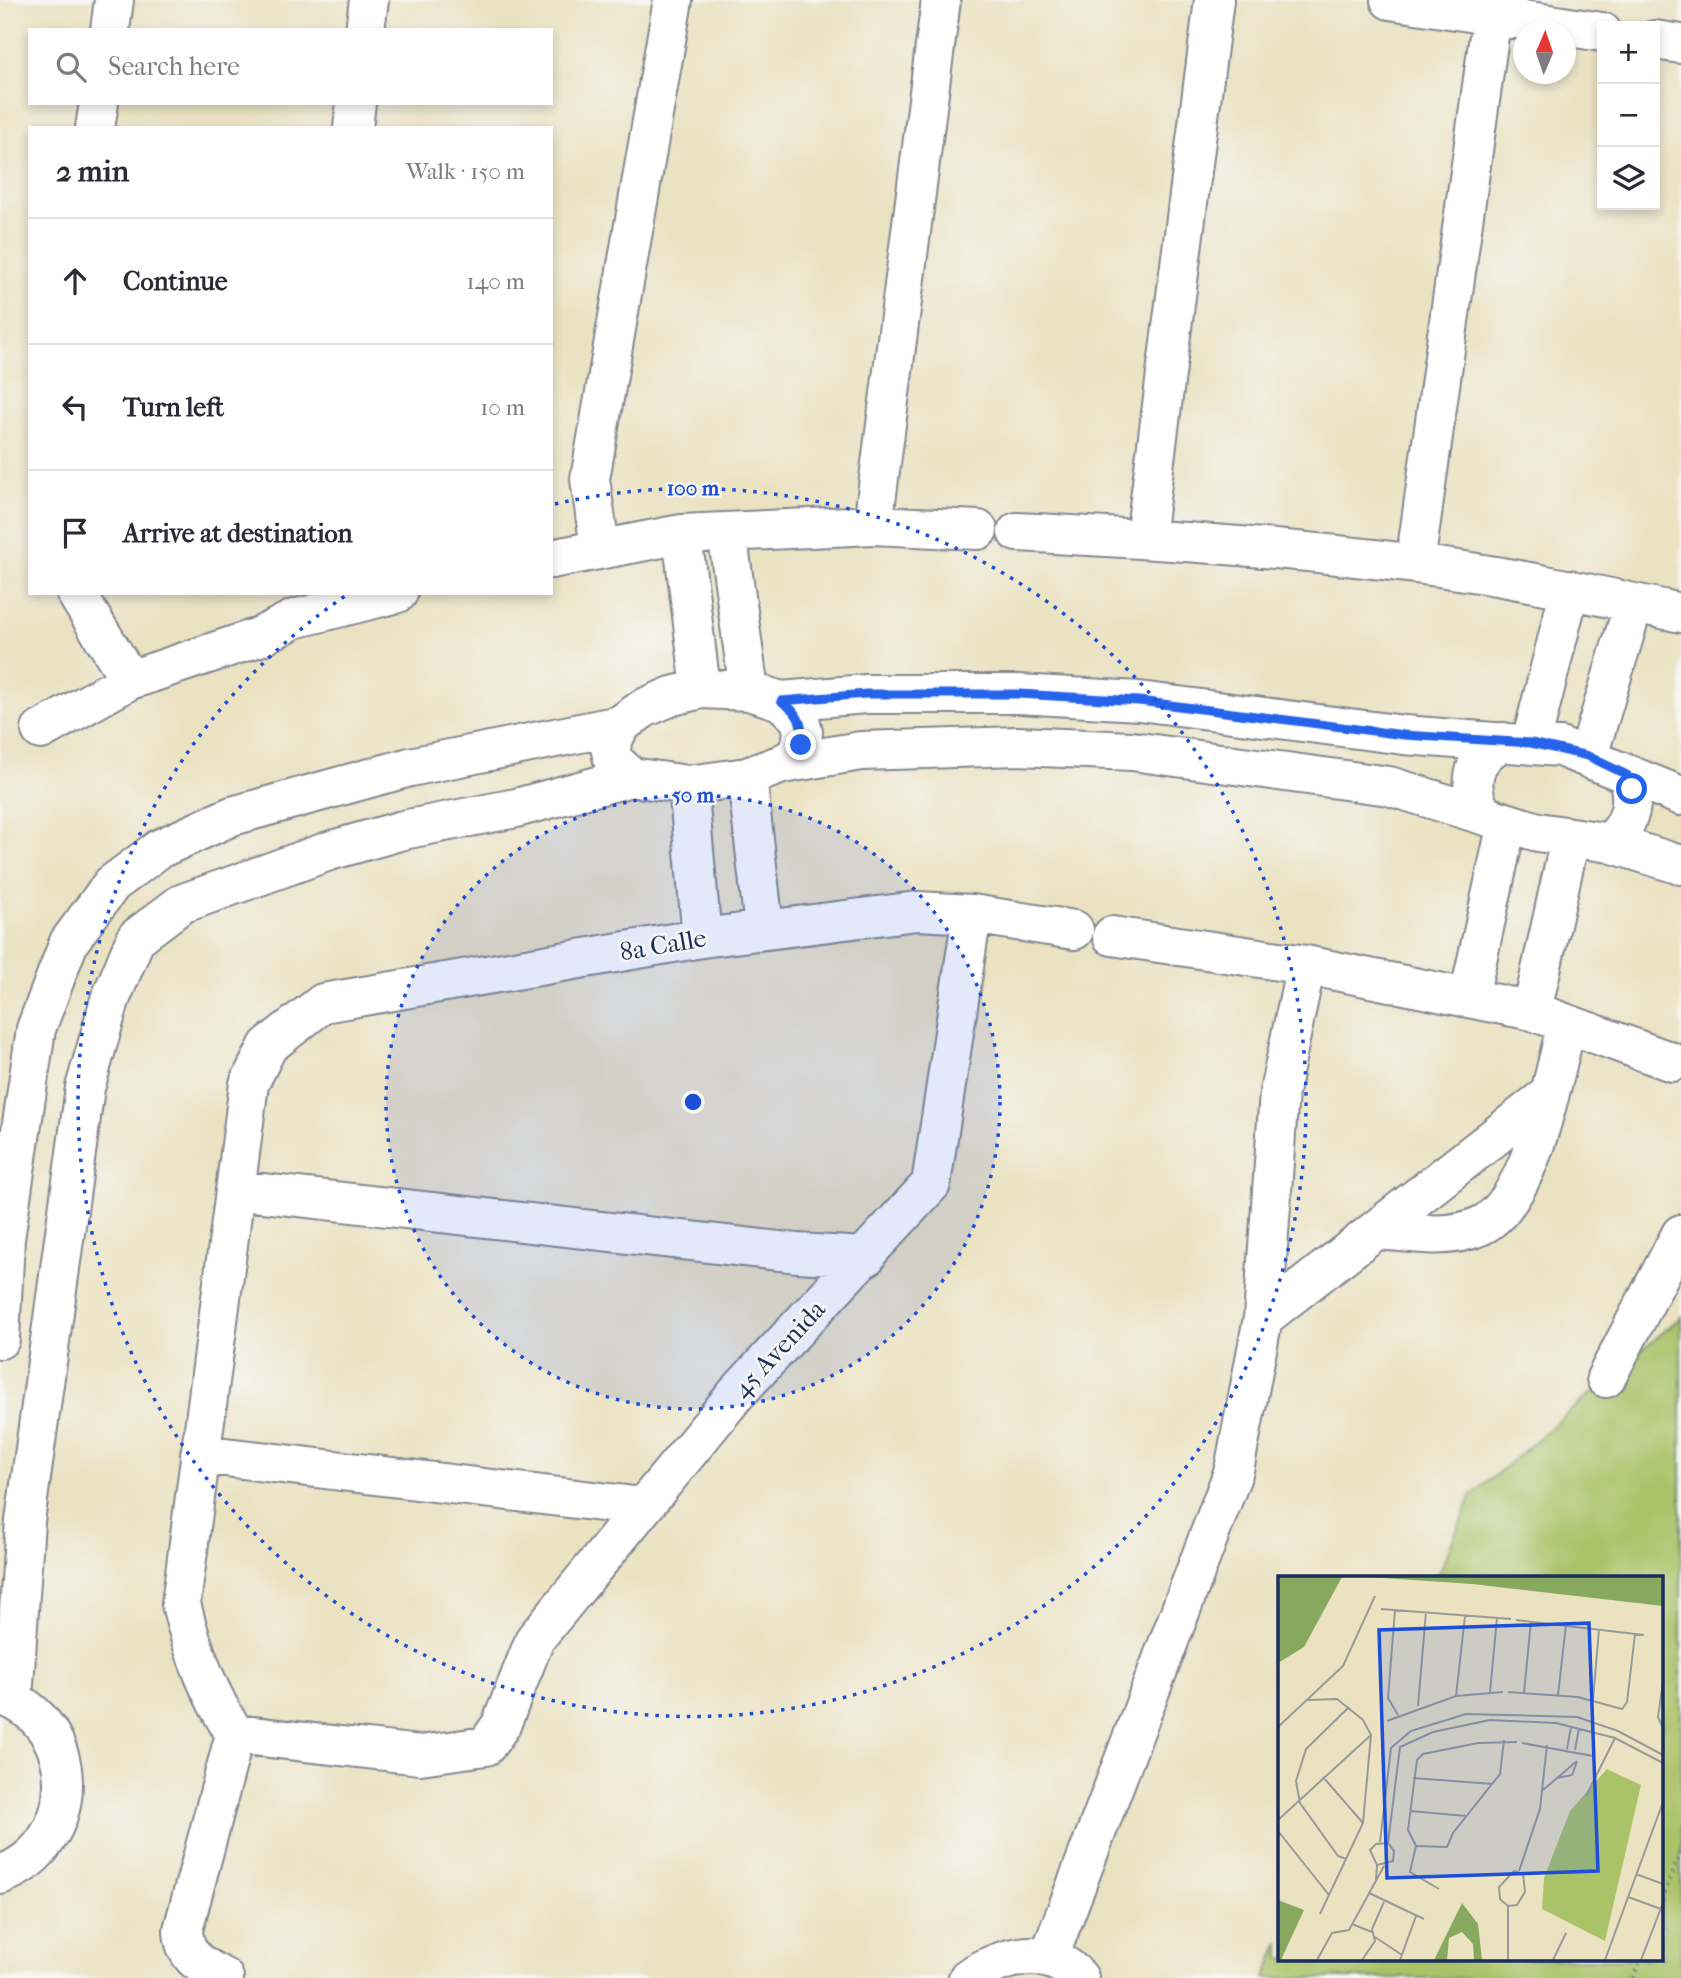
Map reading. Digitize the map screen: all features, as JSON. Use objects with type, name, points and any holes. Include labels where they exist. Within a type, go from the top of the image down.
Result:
[{"type":"street","points":[[110,28],[114,0]]},
{"type":"street","points":[[365,28],[369,0]]},
{"type":"street","points":[[600,548],[590,479],[673,0]]},
{"type":"street","points":[[873,526],[941,0]]},
{"type":"street","points":[[1145,538],[1214,0]]},
{"type":"street","points":[[1391,0],[1597,31]]},
{"type":"street","points":[[1415,564],[1492,15]]},
{"type":"street","points":[[1660,41],[1681,44]]},
{"type":"street","points":[[95,126],[99,105]]},
{"type":"street","points":[[353,126],[356,105]]},
{"type":"street","points":[[553,559],[682,534],[873,526],[978,530]]},
{"type":"street","points":[[0,1875],[16,1870],[47,1842],[63,1804],[62,1763],[44,1726],[6,1697],[25,1521],[85,1088],[110,1000],[136,938],[181,904],[317,855],[403,830],[516,808],[631,777],[688,785],[747,777],[794,757],[801,745],[803,732],[800,719],[765,696],[727,532]]},
{"type":"street","points":[[1017,532],[1145,538],[1415,564],[1570,589],[1681,613]]},
{"type":"street","points":[[682,534],[701,689]]},
{"type":"street","points":[[1517,742],[1570,589]]},
{"type":"street","points":[[77,595],[130,680]]},
{"type":"street","points":[[41,730],[130,680],[259,637],[295,606],[382,595]]},
{"type":"street","points":[[1588,756],[1634,603]]},
{"type":"street","points":[[631,777],[613,760],[613,735],[620,725],[644,708],[672,696],[701,689],[765,696],[1032,695],[1139,701],[1404,735],[1517,742],[1588,756],[1681,796]]},
{"type":"street","points":[[0,1339],[6,1187],[36,1028],[69,942],[112,884],[159,849],[232,817],[410,767],[620,725]]},
{"type":"street","points":[[1469,997],[1494,818],[1473,794],[1474,772],[1485,754],[1517,742]]},
{"type":"street","points":[[782,764],[861,751],[1018,746],[1132,751],[1389,786],[1570,839],[1611,843],[1681,865]]},
{"type":"street","points":[[1611,843],[1629,819],[1632,789],[1627,775]]},
{"type":"street","points":[[747,777],[764,928]]},
{"type":"street","points":[[688,785],[702,938]]},
{"type":"street","points":[[1379,1230],[1423,1235],[1480,1226],[1504,1209],[1528,1168],[1547,1096],[1550,1017],[1570,839]]},
{"type":"street","name":"8a Calle","points":[[235,1190],[249,1084],[268,1046],[323,1003],[764,928],[917,911],[972,914],[1074,930]]},
{"type":"street","name":"45 Avenida","points":[[235,1734],[420,1755],[486,1746],[501,1725],[535,1639],[736,1394],[931,1184],[972,914]]},
{"type":"street","points":[[1112,936],[1306,965],[1469,997],[1550,1017],[1672,1062]]},
{"type":"street","points":[[968,1978],[1014,1957],[1064,1967],[1234,1470],[1263,1318],[1279,1092],[1306,965]]},
{"type":"street","points":[[1263,1318],[1379,1230],[1547,1096]]},
{"type":"street","points":[[224,1978],[197,1964],[191,1956],[183,1930],[235,1734],[214,1698],[189,1636],[180,1604],[235,1190],[797,1253],[866,1257]]},
{"type":"street","points":[[1606,1378],[1681,1234]]},
{"type":"street","points":[[200,1454],[643,1507]]},
{"type":"path","points":[[1664,1895],[1681,1851]]},
{"type":"path","points":[[1633,1978],[1641,1960]]},
{"type":"green space","points":[[1681,1317],[1681,1978],[1265,1978],[1278,1947],[1278,1960],[1664,1960],[1664,1576],[1437,1576],[1472,1495]]},
{"type":"route","points":[[801,745],[803,732],[800,719],[792,708],[781,701],[866,694],[1019,694],[1139,701],[1404,735],[1560,747],[1588,756],[1627,775],[1632,789]]}]
